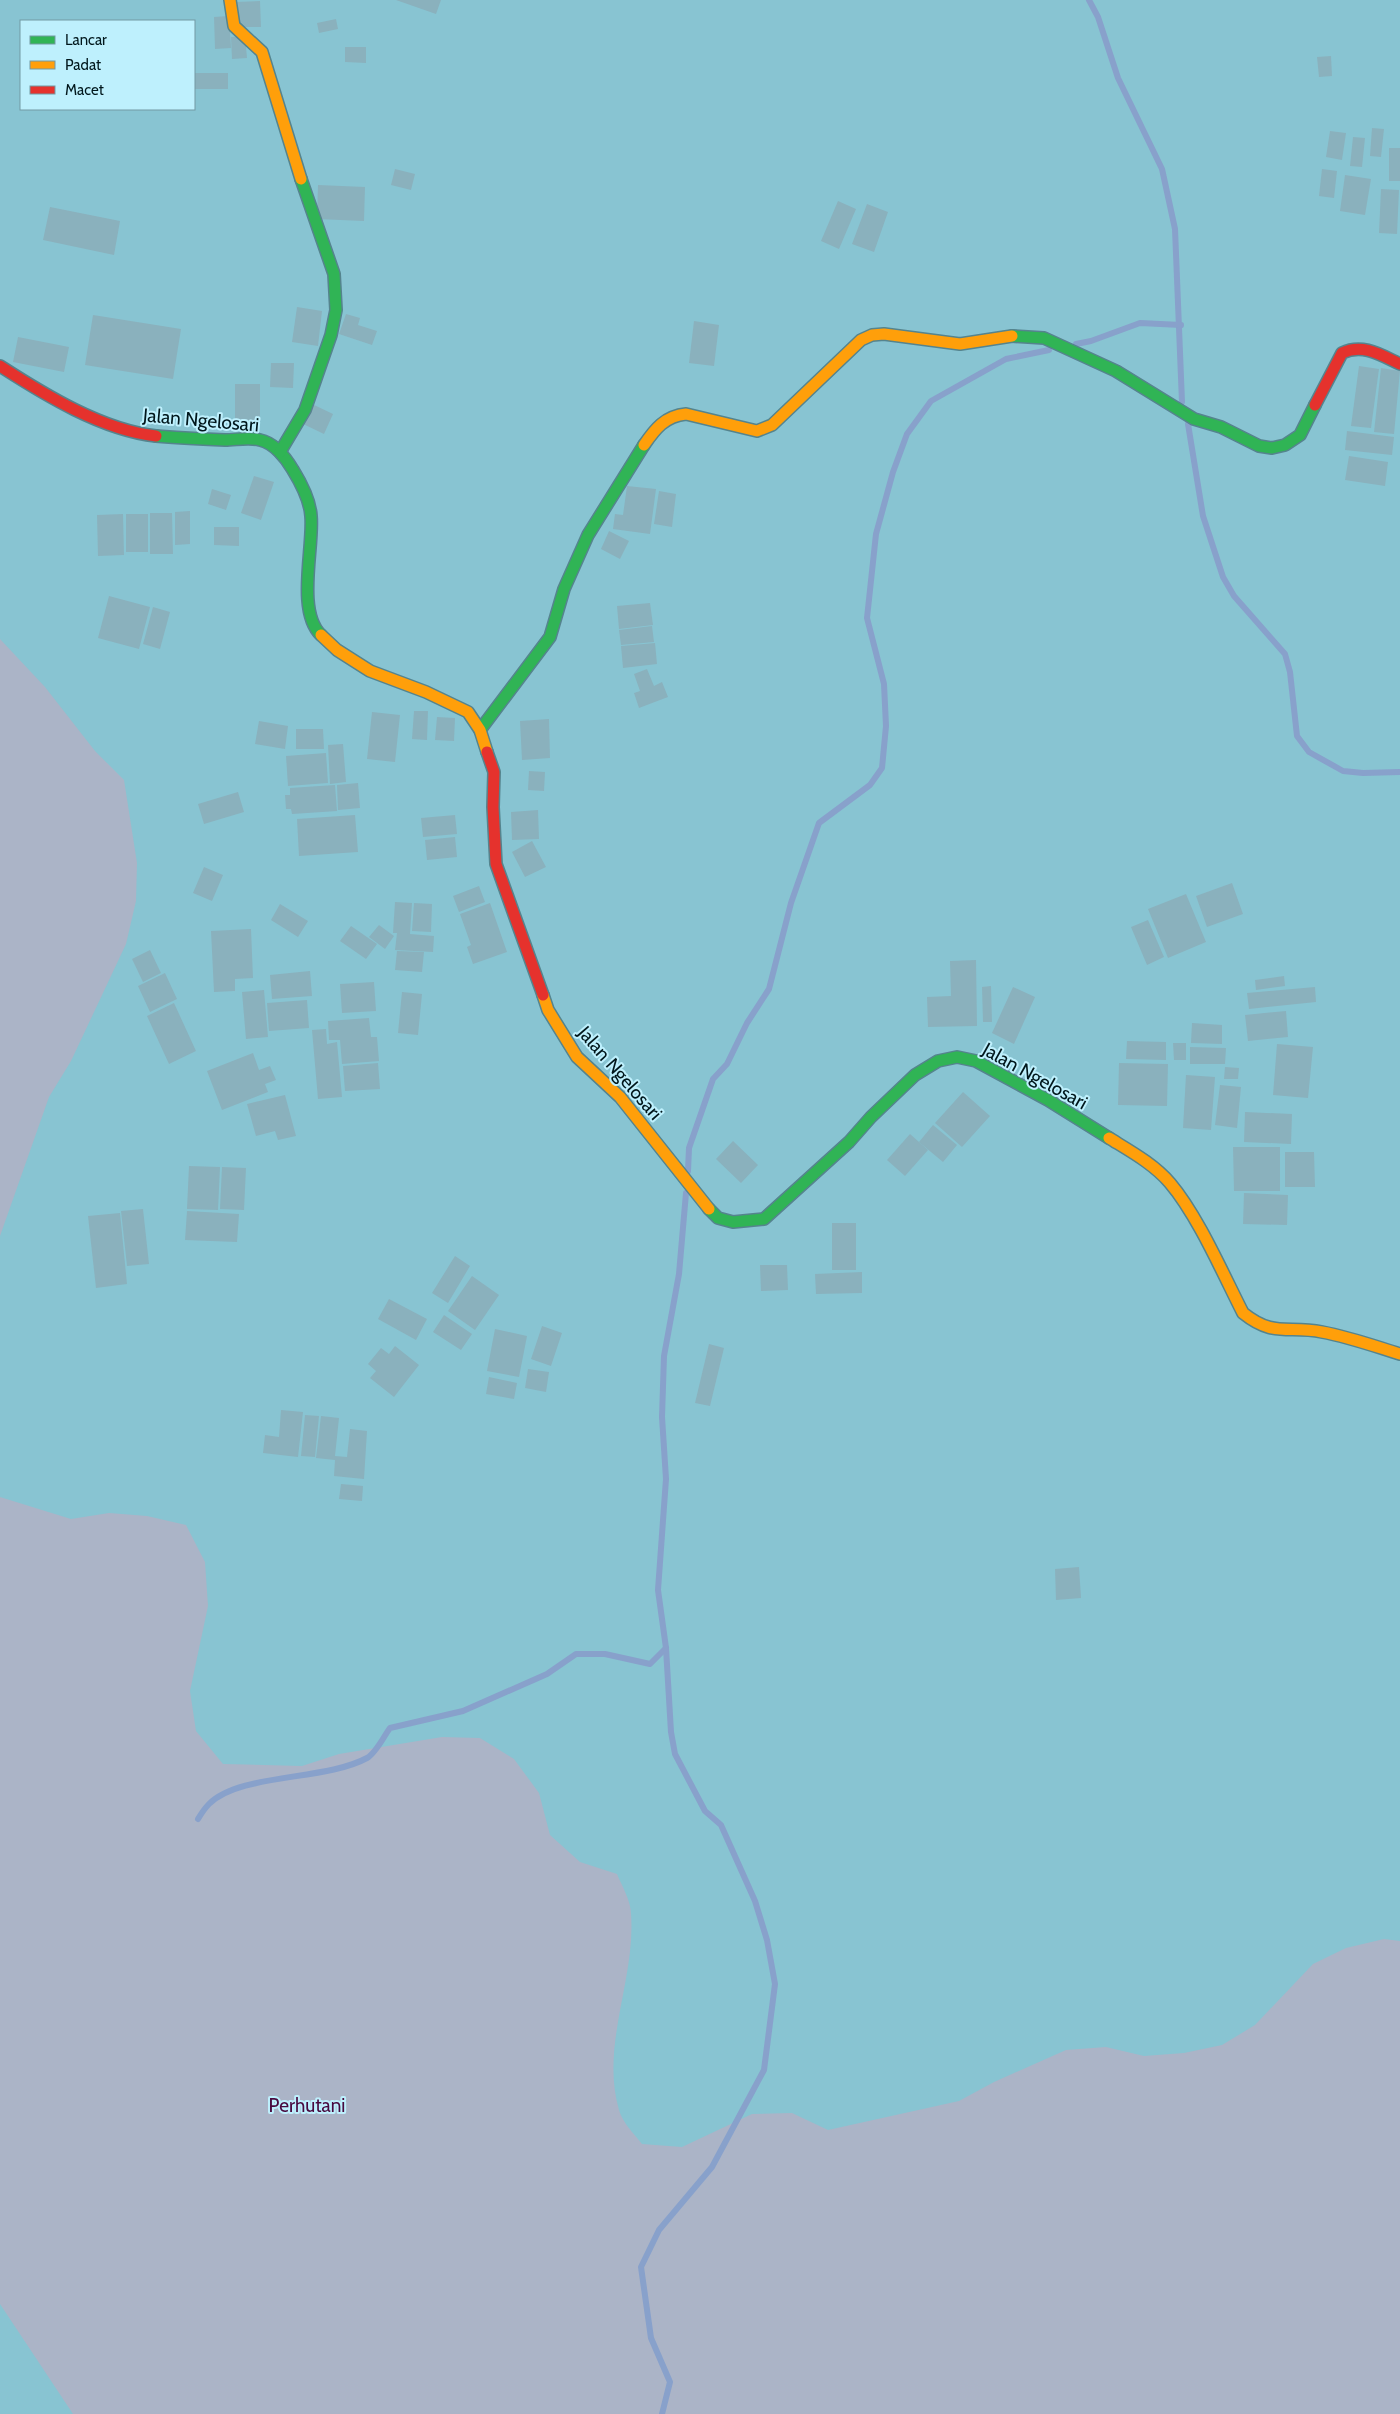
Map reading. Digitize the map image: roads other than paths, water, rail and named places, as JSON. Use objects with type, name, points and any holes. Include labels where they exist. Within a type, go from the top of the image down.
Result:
[{"type":"street","points":[[230,0],[234,26],[262,52],[266,60],[302,182],[334,274],[336,310],[331,335],[305,410],[280,452]]},
{"type":"street","points":[[480,730],[550,637],[564,589],[588,535],[656,427],[665,419],[675,415],[686,414],[746,430],[764,429],[779,420],[861,340],[872,335],[884,334],[960,344],[1005,336],[1026,335],[1058,343],[1116,371],[1194,419],[1206,421],[1261,446],[1276,449],[1289,445],[1300,435],[1340,358],[1347,350],[1352,347],[1362,347],[1400,364]]},
{"type":"street","name":"Jalan Ngelosari","points":[[0,366],[32,387],[85,414],[141,434],[184,439],[260,440],[280,452],[290,464],[302,485],[311,516],[308,564],[309,608],[316,630],[337,650],[370,672],[426,692],[468,712],[480,730],[494,772],[493,807],[496,864],[548,1010],[577,1057],[620,1097],[704,1205],[718,1218],[733,1222],[764,1219],[849,1142],[915,1075],[938,1061],[956,1057],[976,1061],[1048,1100],[1136,1155],[1170,1183],[1191,1215],[1243,1313],[1256,1324],[1273,1332],[1312,1330],[1364,1342],[1400,1354]]},
{"type":"waterway","points":[[1089,0],[1098,17],[1118,78],[1162,169],[1175,229],[1182,402]]},
{"type":"waterway","points":[[1076,344],[1091,341],[1140,323],[1181,325]]},
{"type":"waterway","points":[[688,1171],[689,1148],[713,1079],[727,1064],[747,1023],[769,989],[791,903],[819,823],[870,785],[882,768],[886,726],[884,684],[867,618],[876,534],[893,472],[907,434],[931,401],[1006,359],[1049,350]]},
{"type":"waterway","points":[[1188,424],[1203,516],[1223,577],[1234,596],[1285,654],[1290,672],[1297,736],[1309,752],[1343,771],[1363,773],[1400,772]]},
{"type":"waterway","points":[[662,2414],[670,2382],[651,2338],[641,2267],[659,2230],[712,2167],[764,2070],[775,1984],[767,1940],[755,1901],[721,1825],[705,1811],[675,1754],[671,1732],[666,1648],[658,1590],[666,1479],[662,1417],[664,1356],[679,1274],[686,1193]]},
{"type":"waterway","points":[[198,1819],[209,1804],[223,1794],[262,1782],[329,1771],[367,1758],[377,1748],[390,1728],[463,1711],[547,1674],[576,1654],[605,1654],[650,1664],[666,1648]]},
{"type":"park label","name":"Perhutani","points":[[307,2105]]}]
